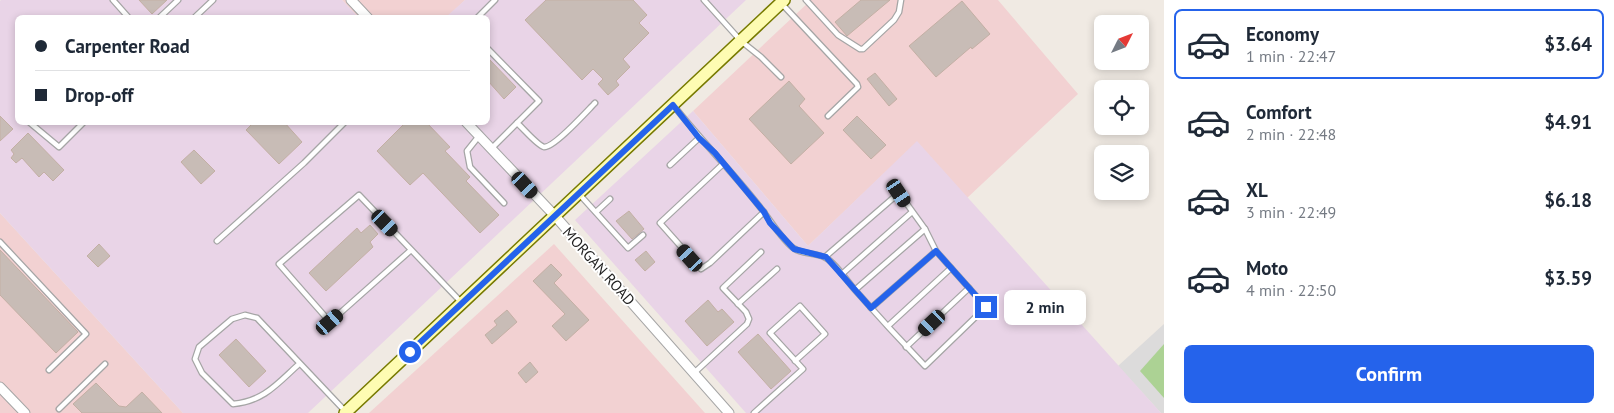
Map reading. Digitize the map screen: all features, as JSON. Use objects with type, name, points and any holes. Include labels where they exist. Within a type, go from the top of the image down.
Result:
[{"type":"main road","points":[[345,412],[783,2]]},
{"type":"street","points":[[352,0],[365,15]]},
{"type":"street","name":"MORGAN ROAD","points":[[469,125],[555,216],[729,413]]},
{"type":"street","points":[[0,387],[25,413]]},
{"type":"lane","points":[[113,0],[126,15]]},
{"type":"lane","points":[[162,15],[178,0]]},
{"type":"lane","points":[[197,15],[212,0]]},
{"type":"lane","points":[[480,15],[495,0]]},
{"type":"lane","points":[[704,0],[741,41],[761,57],[781,78]]},
{"type":"lane","points":[[806,0],[838,35],[860,49],[868,45],[894,20],[900,12],[901,0]]},
{"type":"lane","points":[[783,2],[857,84],[858,87],[828,116]]},
{"type":"lane","points":[[490,51],[539,101],[492,149]]},
{"type":"lane","points":[[517,123],[536,142],[543,147],[547,146],[556,142],[596,103]]},
{"type":"lane","points":[[673,105],[699,138],[715,153],[764,212],[770,223],[794,249],[826,257],[925,366],[986,307],[936,251],[925,229],[899,193],[826,257]]},
{"type":"lane","points":[[33,125],[59,147],[81,125]]},
{"type":"lane","points":[[217,241],[304,163],[342,125]]},
{"type":"lane","points":[[479,136],[466,151],[470,167],[504,203]]},
{"type":"lane","points":[[670,165],[699,138]]},
{"type":"lane","points":[[723,164],[660,223],[701,269],[710,263],[764,212]]},
{"type":"lane","points":[[579,194],[628,248],[643,235]]},
{"type":"lane","points":[[411,250],[330,322],[278,264],[358,195],[411,250],[462,303]]},
{"type":"lane","points":[[596,212],[610,199]]},
{"type":"lane","points":[[842,274],[912,212]]},
{"type":"lane","points":[[854,290],[925,229]]},
{"type":"lane","points":[[0,242],[86,334],[50,370]]},
{"type":"lane","points":[[871,308],[936,251]]},
{"type":"lane","points":[[694,373],[747,324],[749,319],[746,312],[723,288],[761,252]]},
{"type":"lane","points":[[888,326],[951,268]]},
{"type":"lane","points":[[738,304],[777,269]]},
{"type":"lane","points":[[906,346],[969,288]]},
{"type":"lane","points":[[754,413],[803,369],[795,361],[770,333],[800,306],[825,334],[795,361]]},
{"type":"lane","points":[[299,364],[262,397],[247,403],[233,404],[202,373],[195,359],[199,347],[232,318],[245,315],[256,318],[345,412]]},
{"type":"lane","points":[[59,409],[104,364]]},
{"type":"shaded area","points":[[342,0],[465,0],[449,15],[356,15]]},
{"type":"shaded area","points":[[342,0],[356,15],[15,15],[15,125],[490,125],[490,15],[448,15],[465,0],[746,0],[308,413],[183,413],[0,213],[0,1]]},
{"type":"shaded area","points":[[811,0],[998,0],[1078,94],[967,198],[917,142],[808,246],[693,111]]},
{"type":"shaded area","points":[[693,111],[808,246],[917,141],[1161,413],[746,413],[575,220]]},
{"type":"shaded area","points":[[0,213],[183,413],[0,413]]},
{"type":"shaded area","points":[[554,244],[705,413],[369,413]]},
{"type":"shaded area","points":[[1164,324],[1164,413],[1161,413],[1118,366]]},
{"type":"green space","points":[[1164,344],[1164,398],[1140,371]]},
{"type":"building","points":[[139,0],[167,0],[152,14]]},
{"type":"building","points":[[546,0],[633,0],[647,15],[639,23],[649,33],[623,59],[630,67],[616,81],[619,85],[608,95],[598,84],[603,79],[593,69],[582,80],[525,20]]},
{"type":"building","points":[[861,0],[890,0],[847,36],[835,22]]},
{"type":"building","points":[[962,1],[990,34],[972,49],[971,47],[936,77],[909,46]]},
{"type":"building","points":[[490,60],[516,87],[504,99],[490,83]]},
{"type":"building","points":[[875,73],[897,99],[889,106],[867,79]]},
{"type":"building","points":[[789,81],[805,99],[799,106],[824,133],[791,164],[749,119]]},
{"type":"building","points":[[0,116],[13,129],[0,141]]},
{"type":"building","points":[[857,116],[886,145],[871,159],[843,130]]},
{"type":"building","points":[[251,125],[287,125],[302,142],[279,164],[246,130]]},
{"type":"building","points":[[403,125],[429,125],[450,147],[445,151],[470,177],[466,181],[499,215],[480,233],[423,173],[410,185],[377,151]]},
{"type":"building","points":[[28,133],[64,170],[53,181],[44,172],[39,177],[22,158],[16,163],[11,158],[14,154],[11,150]]},
{"type":"building","points":[[194,150],[215,171],[201,184],[181,162]]},
{"type":"building","points":[[629,211],[644,229],[632,239],[616,221]]},
{"type":"building","points":[[370,225],[378,234],[370,242],[373,247],[326,291],[309,273],[357,228],[361,233]]},
{"type":"building","points":[[99,244],[110,256],[98,267],[87,256]]},
{"type":"building","points":[[0,250],[78,332],[56,353],[0,295]]},
{"type":"building","points":[[646,251],[655,262],[645,271],[635,260]]},
{"type":"building","points":[[551,264],[562,275],[554,283],[589,320],[566,341],[552,326],[565,314],[533,281]]},
{"type":"building","points":[[708,300],[718,312],[722,309],[734,322],[707,346],[685,321]]},
{"type":"building","points":[[507,310],[517,322],[492,344],[485,335],[497,325],[494,321]]},
{"type":"building","points":[[758,334],[791,371],[771,389],[738,352]]},
{"type":"building","points":[[236,339],[266,371],[249,387],[219,355]]},
{"type":"building","points":[[530,362],[538,372],[526,383],[518,373]]},
{"type":"building","points":[[96,383],[119,406],[126,407],[142,392],[162,413],[82,413],[73,404]]},
{"type":"route","points":[[410,352],[673,105],[699,138],[715,153],[764,212],[770,223],[794,249],[826,257],[871,308],[936,251],[986,307]]}]
